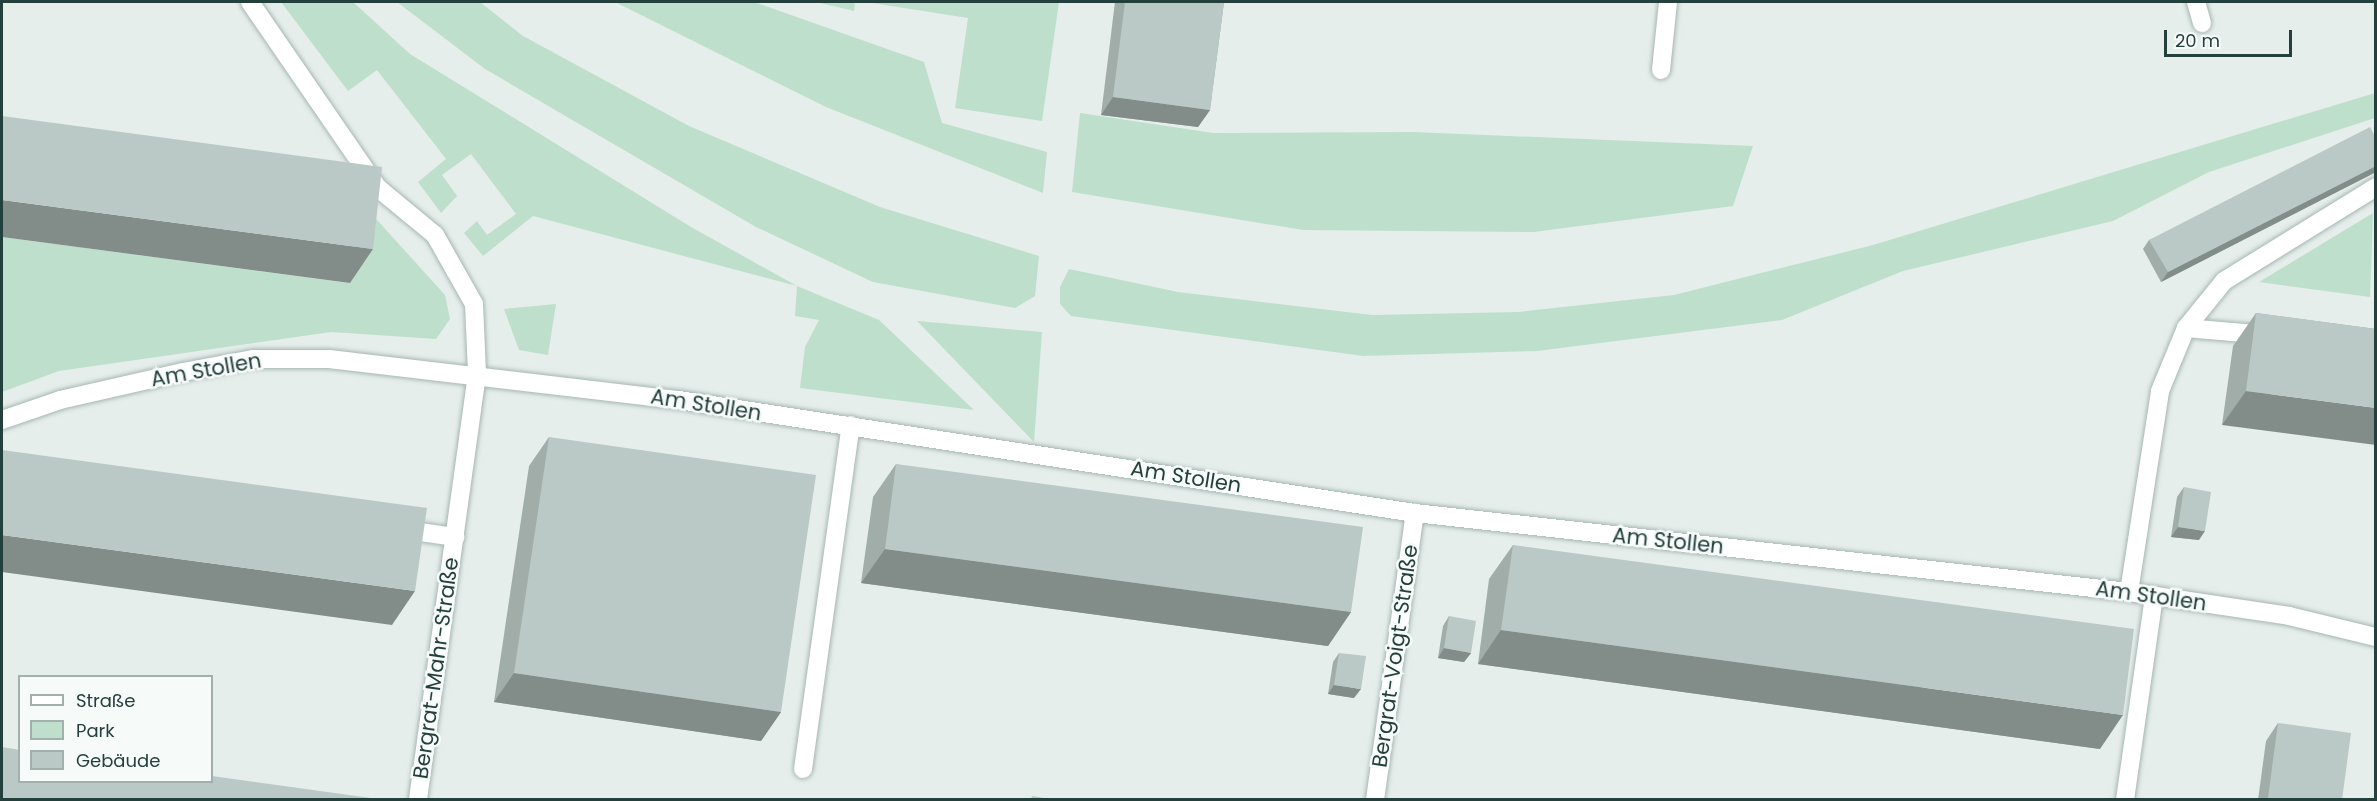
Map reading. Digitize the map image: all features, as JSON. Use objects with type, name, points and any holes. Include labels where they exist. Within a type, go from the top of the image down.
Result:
[{"type":"street","name":"Bergrat-Mahr-Straße","points":[[250,2],[378,188],[435,235],[474,304],[477,374],[418,800]]},
{"type":"street","points":[[1661,70],[1668,2]]},
{"type":"street","points":[[2196,2],[2202,23]]},
{"type":"street","points":[[356,186],[378,188]]},
{"type":"street","points":[[2129,592],[2160,391],[2186,328],[2224,281],[2375,188]]},
{"type":"street","points":[[2186,328],[2281,337]]},
{"type":"street","name":"Am Stollen","points":[[2,420],[60,400],[253,359],[329,359],[477,374],[851,425],[1415,513],[2129,592],[2289,616],[2376,637]]},
{"type":"street","points":[[803,769],[851,425]]},
{"type":"street","name":"Bergrat-Voigt-Straße","points":[[1375,800],[1415,513]]},
{"type":"street","name":"Bergrat-Mahr-Straße","points":[[384,526],[455,537]]},
{"type":"street","points":[[2125,800],[2154,596]]},
{"type":"green space","points":[[281,2],[353,2],[410,54],[691,227],[797,286],[533,216],[483,256],[464,233],[477,221],[487,235],[516,214],[471,154],[442,175],[457,196],[441,213],[418,182],[446,159],[377,70],[348,91]]},
{"type":"green space","points":[[397,2],[480,2],[523,36],[689,126],[880,207],[1039,256],[1035,296],[1015,308],[873,282],[756,227],[485,69]]},
{"type":"green space","points":[[615,2],[754,2],[924,62],[942,123],[1047,152],[1043,193],[826,107]]},
{"type":"green space","points":[[816,2],[855,2],[854,11]]},
{"type":"green space","points":[[866,2],[1059,2],[1042,121],[955,108],[968,18]]},
{"type":"green space","points":[[2375,93],[2375,118],[2209,172],[2113,221],[1903,271],[1782,320],[1537,351],[1363,356],[1071,316],[1060,304],[1060,287],[1069,269],[1178,292],[1372,315],[1518,312],[1674,295],[1873,245]]},
{"type":"green space","points":[[1080,113],[1213,133],[1413,132],[1753,146],[1733,206],[1534,232],[1303,230],[1072,192]]},
{"type":"green space","points":[[359,200],[445,295],[450,319],[436,339],[331,332],[59,371],[2,392],[2,237],[349,283]]},
{"type":"green space","points":[[2373,213],[2370,297],[2259,282]]},
{"type":"green space","points":[[797,286],[879,320],[974,410],[800,388],[805,347],[819,320],[795,316]]},
{"type":"green space","points":[[556,304],[548,355],[519,350],[504,309]]},
{"type":"green space","points":[[917,321],[1042,332],[1034,442]]},
{"type":"building","points":[[1125,2],[1224,2],[1210,110],[1113,97]]},
{"type":"building","points":[[2,116],[382,167],[373,249],[2,200]]},
{"type":"building","points":[[2370,127],[2376,138],[2376,166],[2168,272],[2149,240]]},
{"type":"building","points":[[2256,313],[2376,329],[2376,408],[2246,391]]},
{"type":"building","points":[[549,437],[816,475],[781,712],[514,673]]},
{"type":"building","points":[[2,450],[427,508],[415,591],[2,535]]},
{"type":"building","points":[[896,464],[1363,527],[1351,612],[885,549]]},
{"type":"building","points":[[2184,487],[2211,492],[2205,531],[2178,527]]},
{"type":"building","points":[[1513,545],[2134,629],[2123,715],[1501,630]]},
{"type":"building","points":[[1449,616],[1476,621],[1471,653],[1444,648]]},
{"type":"building","points":[[1339,653],[1366,656],[1361,689],[1334,685]]},
{"type":"building","points":[[2278,723],[2351,733],[2342,800],[2268,798]]},
{"type":"building","points":[[2,747],[18,750],[18,783],[213,783],[213,776],[385,800],[2,800]]},
{"type":"building","points":[[1032,796],[1056,800],[1031,800]]}]
